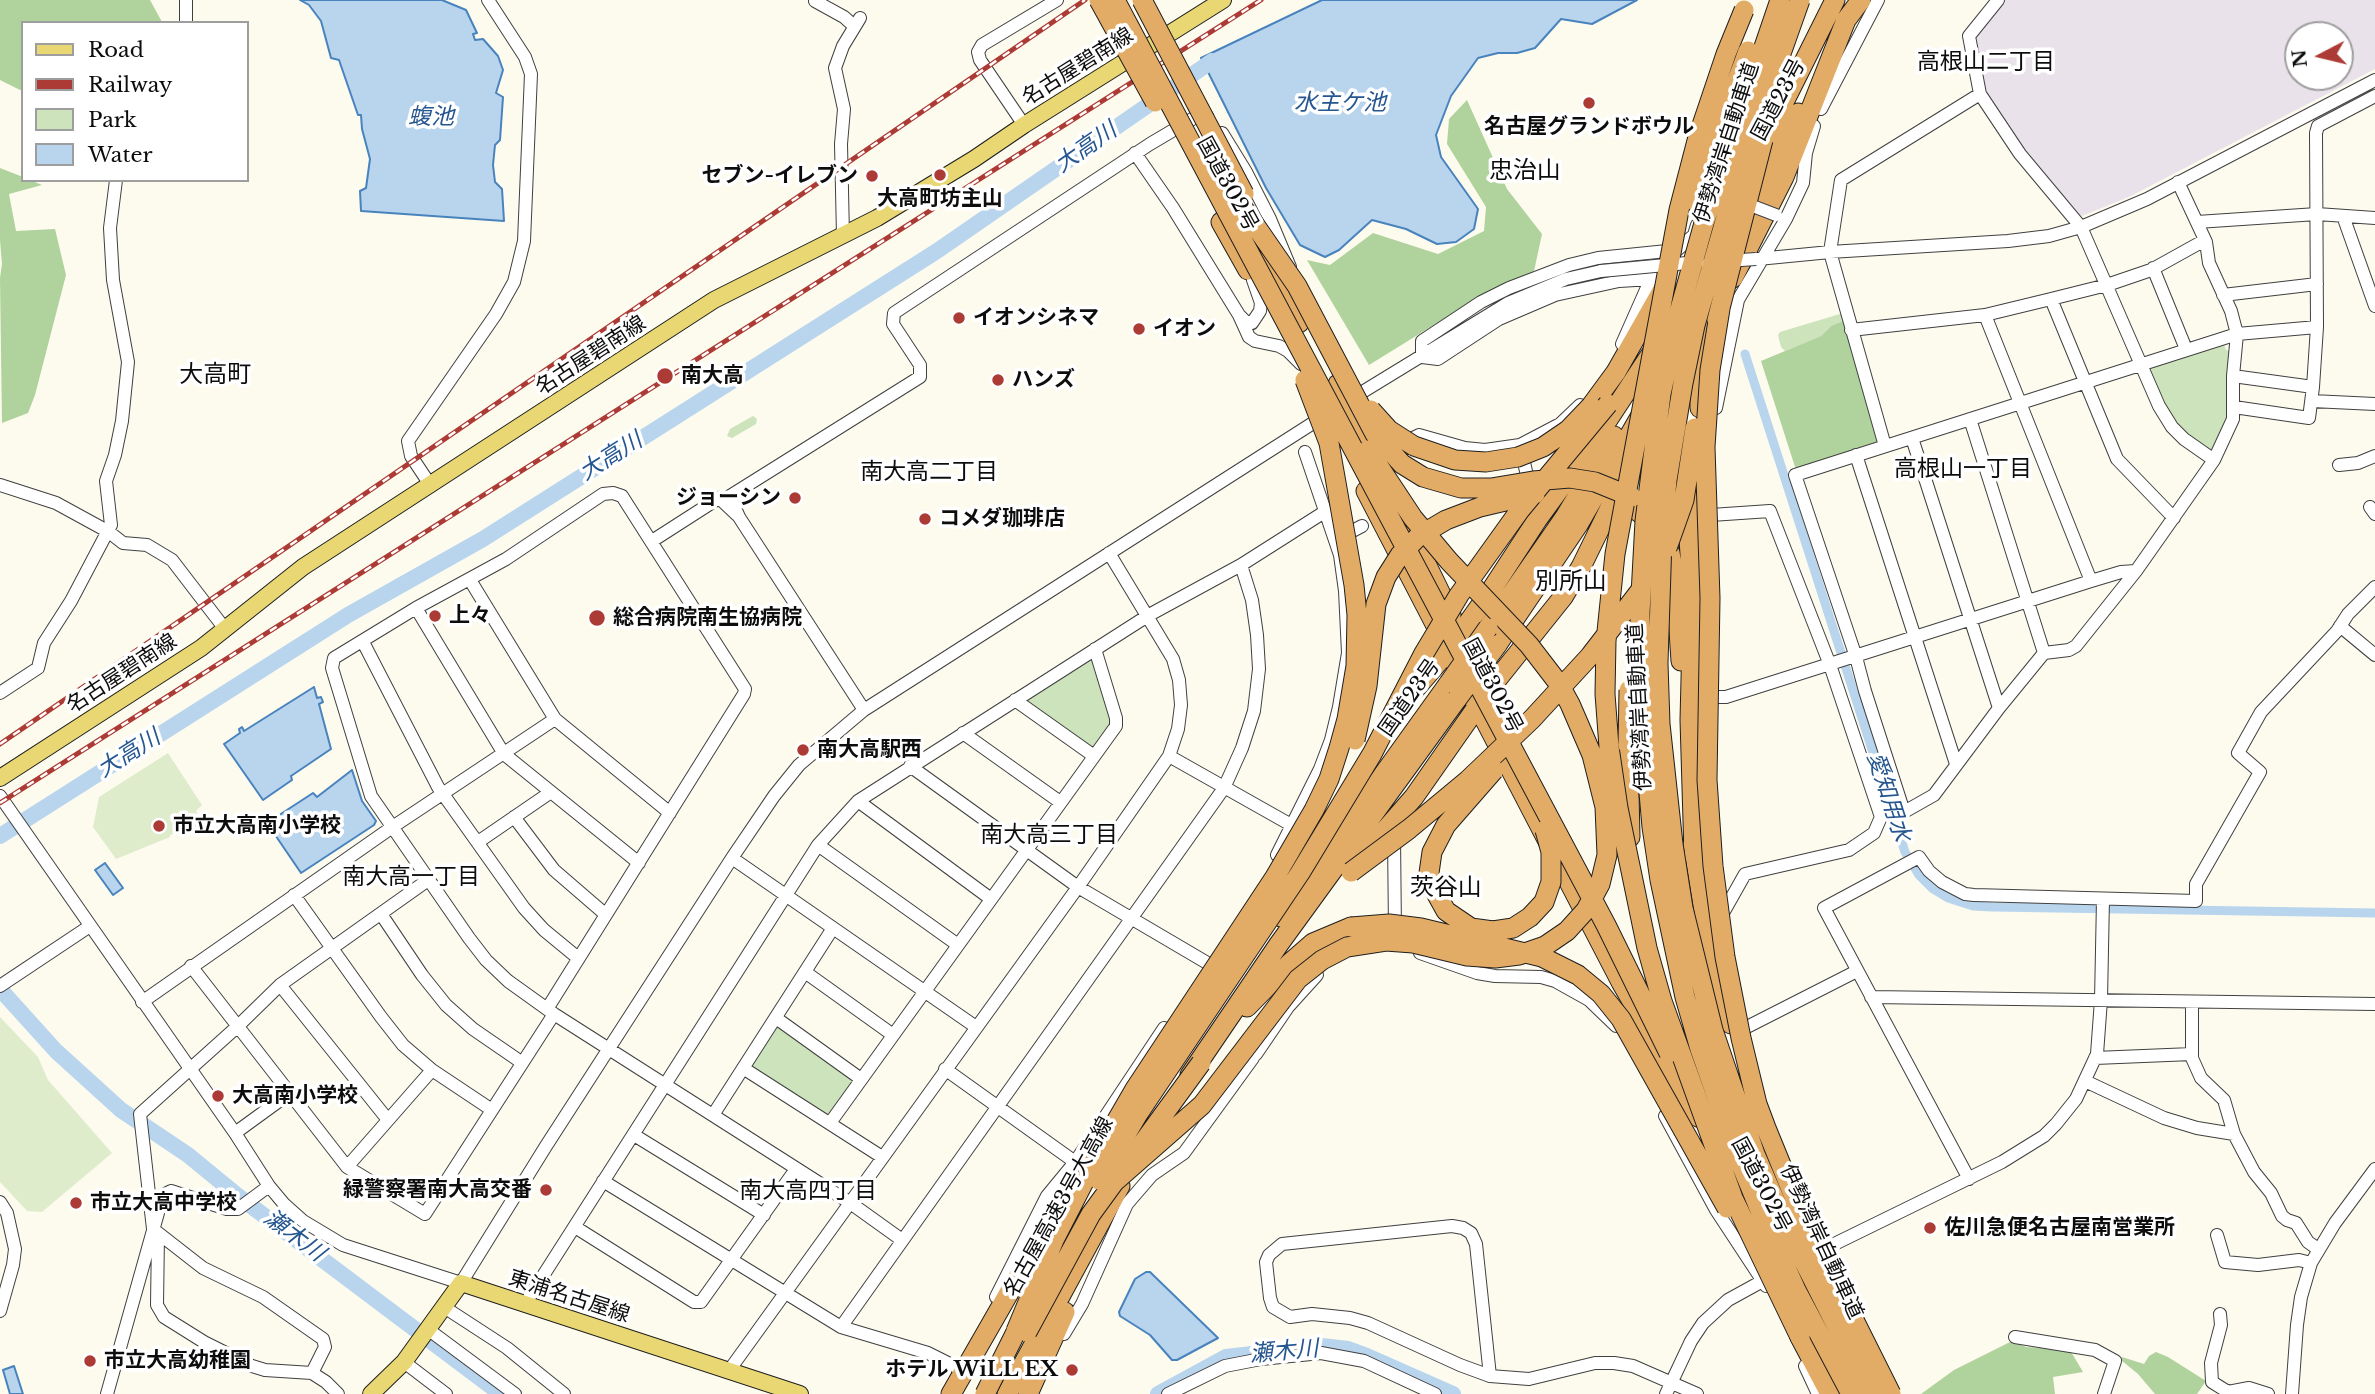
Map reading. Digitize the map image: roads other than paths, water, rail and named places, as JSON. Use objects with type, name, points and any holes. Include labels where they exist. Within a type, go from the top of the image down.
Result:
[{"type":"highway","name":"国道302号","points":[[1100,0],[1301,364],[1621,982],[1755,1219],[1772,1276],[1842,1394]]},
{"type":"highway","points":[[1015,1390],[1115,1186],[1202,1105],[1298,979],[1315,964],[1347,947],[1386,941],[1413,943],[1481,957],[1508,957],[1532,951],[1557,939],[1582,916],[1600,884],[1607,855],[1608,823],[1597,772],[1579,721],[1559,684],[1529,645],[1431,540],[1390,486],[1115,0]]},
{"type":"highway","points":[[1129,0],[1498,723],[1633,978],[1800,1337]]},
{"type":"highway","name":"国道302号","points":[[1142,0],[1251,208],[1460,633],[1491,687],[1703,1095],[1757,1166],[1883,1392]]},
{"type":"highway","points":[[1734,1198],[1662,1001],[1640,914],[1618,808],[1607,722],[1605,655],[1611,584],[1687,175],[1726,54],[1748,0]]},
{"type":"highway","points":[[1235,971],[1300,873],[1372,754],[1440,624],[1465,585],[1520,510],[1578,442],[1621,385],[1640,351],[1672,272],[1698,185],[1768,0]]},
{"type":"highway","name":"伊勢湾岸自動車道","points":[[1780,0],[1718,177],[1691,266],[1661,394],[1649,477],[1640,612],[1641,702],[1652,827],[1671,938],[1700,1049],[1738,1157],[1796,1290],[1850,1394]]},
{"type":"highway","name":"伊勢湾岸自動車道","points":[[1800,0],[1736,181],[1695,325],[1683,383],[1667,480],[1662,539],[1660,723],[1681,895],[1699,978],[1717,1042],[1755,1154],[1786,1226],[1883,1392]]},
{"type":"highway","points":[[1498,723],[1506,743],[1510,754],[1514,764],[1545,830],[1553,872],[1548,892],[1537,910],[1513,928],[1493,931],[1471,928],[1446,911],[1431,884],[1432,852],[1453,816],[1498,766],[1506,756],[1515,746],[1566,684],[1615,626],[1654,572],[1673,535],[1686,492],[1700,388],[1776,89],[1807,0]]},
{"type":"highway","name":"国道23号","points":[[1492,637],[1608,446],[1719,234],[1835,0]]},
{"type":"highway","name":"国道23号","points":[[976,1394],[1023,1299],[1085,1188],[1136,1109],[1273,940],[1492,637],[1578,525],[1667,370],[1856,0]]},
{"type":"highway","points":[[1695,855],[1690,720],[1693,597],[1688,525],[1696,471],[1701,401],[1699,370],[1718,307],[1784,177],[1846,20],[1861,0]]},
{"type":"highway","points":[[1221,184],[1297,286],[1346,375],[1367,420],[1384,446],[1402,464],[1423,478],[1449,486],[1475,489],[1547,479],[1570,478],[1595,482],[1631,501],[1652,516],[1658,526],[1670,553],[1676,586],[1688,798],[1714,961],[1737,1044],[1758,1104],[1802,1216],[1883,1392]]},
{"type":"highway","points":[[1016,1331],[1054,1240],[1121,1112],[1255,909],[1314,810],[1329,779],[1352,694],[1357,641],[1354,585],[1325,429],[1221,184]]},
{"type":"highway","points":[[1346,375],[1379,419],[1414,446],[1441,457],[1470,462],[1503,460],[1524,455],[1556,439],[1591,406],[1628,353],[1672,272]]},
{"type":"highway","points":[[1720,309],[1710,370],[1705,447],[1710,598],[1707,780],[1712,855],[1725,957],[1741,1038],[1758,1104]]},
{"type":"highway","points":[[1273,940],[1351,776],[1401,705],[1448,651],[1588,450],[1671,323]]},
{"type":"highway","points":[[1273,940],[1393,822],[1414,797],[1491,687],[1563,597],[1593,544],[1627,473],[1667,370]]},
{"type":"highway","points":[[1640,914],[1629,822],[1628,745],[1635,560],[1649,477]]},
{"type":"highway","points":[[1235,971],[1326,810],[1345,769],[1364,706],[1376,604],[1386,577],[1400,555],[1419,536],[1446,520],[1516,498],[1578,490],[1631,501]]},
{"type":"highway","points":[[1227,1028],[1266,968],[1330,892],[1351,872],[1468,780],[1566,684]]},
{"type":"highway","points":[[1227,1028],[1301,952],[1325,937],[1351,927],[1389,924],[1421,928],[1516,949],[1566,968],[1590,984],[1621,1019],[1830,1394]]},
{"type":"highway","name":"国道23号","points":[[1115,1186],[1186,1081],[1273,940]]},
{"type":"highway","name":"名古屋高速3号大高線","points":[[985,1394],[1070,1229],[1117,1147],[1235,971]]},
{"type":"highway","name":"名古屋高速3号大高線","points":[[997,1394],[1058,1271],[1091,1214],[1115,1186],[1227,1028]]},
{"type":"highway","points":[[951,1394],[1037,1244],[1085,1188]]},
{"type":"highway","points":[[1716,1210],[1755,1219]]},
{"type":"main road","name":"名古屋碧南線","points":[[0,778],[149,684],[225,629],[303,567],[714,300],[877,219],[1223,0]]},
{"type":"main road","name":"東浦名古屋線","points":[[461,1283],[728,1372],[772,1390],[800,1394]]},
{"type":"main road","points":[[371,1394],[404,1362],[461,1283]]},
{"type":"street","points":[[186,0],[186,21]]},
{"type":"street","points":[[431,486],[411,456],[408,447],[410,438],[496,314],[514,282],[524,241],[531,74],[525,57],[488,0]]},
{"type":"street","points":[[1024,125],[980,60],[978,51],[982,45],[1057,0]]},
{"type":"street","points":[[1388,485],[1389,470],[1413,438],[1419,435],[1465,448],[1485,450],[1520,445],[1560,424],[1600,380],[1621,345],[1662,251],[1694,138],[1742,0]]},
{"type":"street","points":[[1757,1166],[1763,1108],[1729,962],[1716,869],[1712,697],[1717,637],[1712,437],[1724,361],[1738,300],[1781,217],[1803,183],[1808,146],[1824,99],[1878,0]]},
{"type":"street","points":[[1998,0],[1969,36],[1980,94],[2020,154],[2081,227],[2159,406],[2172,427],[2214,460]]},
{"type":"street","points":[[815,1],[857,22],[843,46],[835,68],[844,109],[841,144],[843,236]]},
{"type":"street","points":[[1422,357],[1422,341],[1481,302],[1508,288],[1569,265],[1598,258],[1677,250],[1694,235],[1716,192],[1739,97],[1739,68],[1727,41]]},
{"type":"street","points":[[0,796],[235,1133],[269,1186],[303,1221],[343,1245],[461,1283],[732,858],[774,796],[799,765],[864,709],[1327,414],[1422,357],[1491,311],[1524,294],[1566,279],[1646,265],[1760,259],[2049,236],[2117,214],[2375,80]]},
{"type":"street","points":[[1885,446],[1830,252],[1841,180],[1980,94]]},
{"type":"street","points":[[2234,407],[2306,418],[2311,415],[2317,327],[2316,133],[2318,126],[2374,99]]},
{"type":"street","points":[[864,709],[739,517],[730,496],[920,377],[920,365],[893,324],[894,313],[1135,153],[1199,115],[1213,117],[1246,172],[1287,258],[1308,325]]},
{"type":"street","points":[[1135,153],[1173,208],[1252,339],[1279,346],[1301,364]]},
{"type":"street","points":[[0,693],[38,668],[44,643],[71,601],[111,525],[106,481],[122,421],[128,362],[113,280],[110,228],[116,182]]},
{"type":"street","points":[[2178,182],[2206,240],[2209,263],[2231,311],[2237,334],[2233,419],[2214,460],[2136,571],[2076,646],[2069,650],[2044,653],[1934,795],[1904,812],[1796,475],[2237,334],[2317,327]]},
{"type":"street","points":[[1716,192],[1781,217]]},
{"type":"street","points":[[2197,222],[2317,214],[2375,218]]},
{"type":"street","points":[[2343,216],[2375,306]]},
{"type":"street","points":[[1851,330],[1985,315],[2107,285],[2153,268],[2206,240]]},
{"type":"street","points":[[2153,268],[2186,349]]},
{"type":"street","points":[[1422,357],[1438,359],[1499,319],[1555,295],[1589,286],[1651,279]]},
{"type":"street","points":[[1239,315],[1252,323],[1260,312],[1261,303],[1254,280]]},
{"type":"street","points":[[2223,295],[2317,284]]},
{"type":"street","points":[[2051,299],[2117,459],[2174,517]]},
{"type":"street","points":[[1985,315],[2091,581]]},
{"type":"street","points":[[2233,376],[2313,387]]},
{"type":"street","points":[[2312,401],[2375,404]]},
{"type":"street","points":[[1970,419],[2044,653]]},
{"type":"street","points":[[1912,438],[1999,709]]},
{"type":"street","points":[[1520,445],[1537,520]]},
{"type":"street","points":[[944,1394],[956,1367],[1075,1161],[1251,901],[1293,827],[1331,740],[1344,682],[1348,625],[1345,591],[1336,539],[1305,452]]},
{"type":"street","points":[[1856,455],[1956,764]]},
{"type":"street","points":[[2339,465],[2358,463],[2375,456]]},
{"type":"street","points":[[0,485],[56,503],[109,532],[123,543],[147,545],[172,560],[225,629]]},
{"type":"street","points":[[191,966],[347,1167],[425,1214],[521,1062],[550,1012],[578,958],[744,694],[745,689],[622,496],[603,494],[506,559],[416,608],[334,658],[332,668],[371,796],[486,960],[508,981],[550,1012],[849,1202],[902,1240]]},
{"type":"street","points":[[652,541],[719,498],[739,517]]},
{"type":"street","points":[[525,1304],[818,845],[858,802],[910,766],[1149,615],[1241,565],[1326,511]]},
{"type":"street","points":[[1713,514],[1770,511],[1830,665],[1881,817],[1874,833],[1849,850],[1745,874],[1723,913]]},
{"type":"street","points":[[1336,539],[1362,526]]},
{"type":"street","points":[[1593,544],[1631,526]]},
{"type":"street","points":[[728,1372],[1078,887],[1169,756],[1179,717],[1179,680],[1173,659],[1149,615],[1109,553]]},
{"type":"street","points":[[841,1327],[1224,788],[1242,748],[1254,711],[1258,669],[1252,600],[1241,565]]},
{"type":"street","points":[[1712,697],[1726,697],[2091,581],[2121,572],[2136,571]]},
{"type":"street","points":[[470,580],[555,719],[670,813]]},
{"type":"street","points":[[1969,1179],[1824,908],[1919,857],[1929,871],[1942,882],[1965,894],[2196,901],[2196,884],[2260,772],[2238,753],[2261,712],[2375,587]]},
{"type":"street","points":[[416,608],[504,754],[639,863]]},
{"type":"street","points":[[2340,626],[2375,655]]},
{"type":"street","points":[[363,642],[444,795],[524,908],[544,930],[578,958]]},
{"type":"street","points":[[831,1123],[1116,726],[1116,718],[1095,649]]},
{"type":"street","points":[[1016,700],[1094,756]]},
{"type":"street","points":[[142,1002],[391,828],[555,719]]},
{"type":"street","points":[[963,733],[1060,802]]},
{"type":"street","points":[[1169,756],[1293,827]]},
{"type":"street","points":[[910,766],[1078,887],[1209,964]]},
{"type":"street","points":[[478,842],[551,792]]},
{"type":"street","points":[[858,802],[990,899]]},
{"type":"street","points":[[514,817],[554,870],[606,914]]},
{"type":"street","points":[[1393,822],[1394,948]]},
{"type":"street","points":[[818,845],[958,945]]},
{"type":"street","points":[[732,858],[976,1027]]},
{"type":"street","points":[[337,1393],[312,1374],[265,1370],[251,1366],[204,1342],[164,1317],[157,1305],[156,1232],[140,1114],[280,985],[428,880]]},
{"type":"street","points":[[294,895],[403,1045],[432,1070],[492,1110]]},
{"type":"street","points":[[1669,1388],[1691,1341],[1703,1323],[1728,1300],[1808,1257],[1969,1179],[2044,1136],[2056,1124],[2085,1082],[2095,1058],[2101,1000],[2103,899]]},
{"type":"street","points":[[381,914],[446,1005],[473,1029],[521,1062]]},
{"type":"street","points":[[3,984],[89,926]]},
{"type":"street","points":[[713,1115],[833,928]]},
{"type":"street","points":[[1038,1394],[1065,1332],[1082,1304],[1103,1245],[1127,1204],[1152,1175],[1184,1153],[1299,993],[1326,968],[1361,952],[1394,948],[1415,951],[1462,968],[1495,976],[1541,977],[1555,981],[1581,995],[1606,1015],[1637,1059],[1716,1210],[1772,1276],[1818,1394]]},
{"type":"street","points":[[1743,1029],[1857,971]]},
{"type":"street","points":[[804,972],[893,1035]]},
{"type":"street","points":[[1606,1015],[1621,982]]},
{"type":"street","points":[[280,985],[388,1120]]},
{"type":"street","points":[[1871,997],[2375,1004]]},
{"type":"street","points":[[2192,1002],[2192,1054],[2202,1078],[2224,1100],[2234,1134],[2254,1171],[2271,1193],[2282,1216],[2296,1223],[2308,1242],[2318,1249]]},
{"type":"street","points":[[776,1018],[861,1079]]},
{"type":"street","points":[[2095,1058],[2192,1054]]},
{"type":"street","points":[[743,1068],[882,1157]]},
{"type":"street","points":[[945,1069],[1075,1161]]},
{"type":"street","points":[[347,1167],[432,1070]]},
{"type":"street","points":[[2085,1082],[2164,1118],[2197,1128],[2234,1134]]},
{"type":"street","points":[[235,1133],[290,1093]]},
{"type":"street","points":[[634,1135],[764,1215]]},
{"type":"street","points":[[575,1227],[694,1302],[701,1302],[796,1169]]},
{"type":"street","points":[[2292,1394],[2301,1297],[2311,1263],[2375,1169]]},
{"type":"street","points":[[604,1181],[841,1327],[928,1353],[956,1367]]},
{"type":"street","points":[[107,1394],[156,1232],[163,1195],[171,1191],[227,1209],[240,1208],[269,1186]]},
{"type":"street","points":[[0,1202],[7,1213],[15,1249],[0,1311]]},
{"type":"street","points":[[1490,1376],[1476,1244],[1471,1233],[1463,1227],[1282,1244],[1269,1255],[1266,1262],[1273,1307],[1279,1313],[1290,1317],[1332,1315],[1368,1323],[1490,1376],[1529,1379],[1595,1363],[1614,1363],[1633,1366],[1669,1388],[1696,1394]]},
{"type":"street","points":[[156,1232],[203,1268],[264,1297],[323,1339],[325,1347],[312,1374]]},
{"type":"street","points":[[2217,1235],[2225,1262],[2258,1265],[2299,1259],[2311,1263]]},
{"type":"street","points":[[444,1307],[507,1348],[564,1394]]},
{"type":"street","points":[[2220,1314],[2221,1325],[2211,1363],[2212,1382],[2228,1392],[2249,1388],[2269,1394]]},
{"type":"street","points":[[426,1334],[515,1394]]},
{"type":"street","points":[[2015,1337],[2095,1350],[2115,1361],[2104,1394]]},
{"type":"street","points":[[1168,1394],[1225,1366],[1261,1359],[1321,1353],[1364,1361],[1421,1391],[1435,1394]]},
{"type":"street","points":[[404,1362],[443,1393]]},
{"type":"water","name":"蝮池","points":[[300,0],[442,0],[466,10],[477,33],[473,34],[475,40],[483,39],[498,56],[503,70],[496,93],[503,97],[500,140],[495,145],[493,165],[495,182],[502,189],[504,221],[361,211],[360,191],[366,188],[370,159],[361,115],[358,115],[339,60],[331,58],[321,21],[309,5]]},
{"type":"water","name":"水主ケ池","points":[[1322,0],[1637,0],[1592,24],[1561,19],[1535,48],[1478,58],[1451,96],[1436,135],[1441,157],[1478,209],[1474,229],[1456,242],[1437,244],[1406,229],[1372,220],[1339,250],[1325,257],[1300,245],[1266,188],[1201,58]]},
{"type":"water","points":[[314,687],[317,698],[321,697],[323,702],[319,704],[331,749],[291,776],[292,780],[263,800],[224,744],[240,733],[239,729],[242,727],[244,731]]},
{"type":"water","points":[[352,770],[362,801],[376,821],[374,825],[301,873],[267,823],[313,793],[317,797]]},
{"type":"water","points":[[105,863],[123,888],[113,895],[95,870]]},
{"type":"water","points":[[1150,1272],[1218,1338],[1177,1360],[1172,1360],[1150,1335],[1120,1316],[1119,1312],[1135,1279]]},
{"type":"water","points":[[14,1366],[23,1394],[10,1394],[3,1370]]},
{"type":"waterway","name":"大高川","points":[[0,836],[348,615],[483,539],[937,251],[1212,61]]},
{"type":"waterway","name":"愛知用水","points":[[1745,354],[1905,852],[1919,875],[1933,889],[1948,898],[1973,906],[2375,913]]},
{"type":"waterway","name":"瀬木川","points":[[0,989],[56,1051],[121,1110],[188,1155],[238,1196],[501,1394]]},
{"type":"waterway","name":"瀬木川","points":[[1158,1394],[1226,1357],[1322,1346],[1348,1349],[1453,1394]]},
{"type":"railway","points":[[0,744],[1085,0]]},
{"type":"railway","points":[[0,803],[1261,0]]},
{"type":"place","name":"名古屋グランドボウル","points":[[1589,103]]},
{"type":"place","name":"大高町坊主山","points":[[940,175]]},
{"type":"place","name":"セブン-イレブン","points":[[872,176]]},
{"type":"place","name":"イオンシネマ","points":[[959,318]]},
{"type":"place","name":"イオン","points":[[1139,329]]},
{"type":"place","name":"南大高","points":[[665,376]]},
{"type":"place","name":"ハンズ","points":[[998,380]]},
{"type":"place","name":"ジョーシン","points":[[795,498]]},
{"type":"place","name":"コメダ珈琲店","points":[[925,519]]},
{"type":"place","name":"上々","points":[[435,616]]},
{"type":"place","name":"総合病院南生協病院","points":[[597,618]]},
{"type":"place","name":"南大高駅西","points":[[803,750]]},
{"type":"place","name":"市立大高南小学校","points":[[159,826]]},
{"type":"place","name":"大高南小学校","points":[[218,1096]]},
{"type":"place","name":"緑警察署南大高交番","points":[[546,1190]]},
{"type":"place","name":"市立大高中学校","points":[[76,1203]]},
{"type":"place","name":"佐川急便名古屋南営業所","points":[[1930,1228]]},
{"type":"place","name":"市立大高幼稚園","points":[[90,1361]]},
{"type":"place","name":"ホテル WiLL EX","points":[[1072,1370]]},
{"type":"district","name":"高根山二丁目","points":[[1986,63]]},
{"type":"district","name":"忠治山","points":[[1525,171]]},
{"type":"district","name":"大高町","points":[[215,375]]},
{"type":"district","name":"高根山一丁目","points":[[1963,470]]},
{"type":"district","name":"南大高二丁目","points":[[929,473]]},
{"type":"district","name":"別所山","points":[[1571,582]]},
{"type":"district","name":"南大高三丁目","points":[[1049,836]]},
{"type":"district","name":"南大高一丁目","points":[[411,878]]},
{"type":"district","name":"茨谷山","points":[[1446,888]]},
{"type":"district","name":"南大高四丁目","points":[[808,1192]]}]
